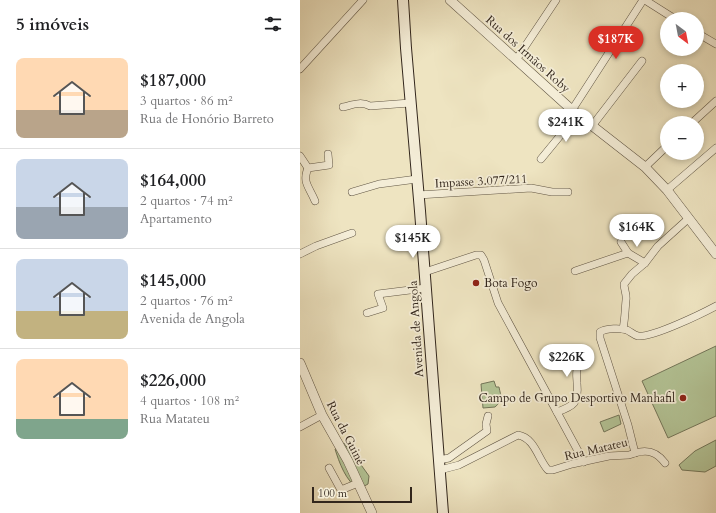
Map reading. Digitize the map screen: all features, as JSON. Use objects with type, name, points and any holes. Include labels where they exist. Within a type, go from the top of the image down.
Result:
[{"type":"main road","name":"Avenida de Angola","points":[[403,2],[443,513]]},
{"type":"street","points":[[300,69],[363,0]]},
{"type":"street","name":"Rua dos Irmãos Roby","points":[[450,0],[575,112],[646,168],[667,190],[716,254]]},
{"type":"street","points":[[516,60],[556,0]]},
{"type":"street","points":[[541,159],[575,112],[644,0],[664,12]]},
{"type":"street","points":[[704,37],[716,44]]},
{"type":"street","points":[[592,126],[642,61]]},
{"type":"street","points":[[699,116],[716,100]]},
{"type":"street","points":[[343,107],[359,103],[370,106],[410,103]]},
{"type":"street","points":[[667,190],[716,148]]},
{"type":"street","points":[[646,168],[660,153]]},
{"type":"street","points":[[308,168],[329,165],[328,154]]},
{"type":"street","points":[[300,156],[308,168]]},
{"type":"street","points":[[308,168],[305,180],[315,201]]},
{"type":"street","points":[[352,192],[379,184],[417,179]]},
{"type":"street","name":"Impasse 3.077/211","points":[[418,195],[531,188],[552,192],[568,192]]},
{"type":"street","points":[[689,218],[658,246],[645,263],[632,274],[624,284],[626,313],[623,329],[638,336],[649,335],[685,321],[716,306]]},
{"type":"street","points":[[300,254],[316,246],[352,233]]},
{"type":"street","points":[[621,242],[628,253],[645,263]]},
{"type":"street","points":[[575,271],[628,253]]},
{"type":"street","points":[[425,272],[476,255],[481,255],[498,303],[584,462]]},
{"type":"street","points":[[367,313],[383,308],[378,294],[426,288]]},
{"type":"street","name":"Rua Matateu","points":[[440,470],[459,465],[518,435],[524,436],[532,444],[544,466],[548,470],[609,456],[635,453],[628,425],[600,338],[600,332],[603,330],[623,329]]},
{"type":"street","points":[[557,412],[572,406],[576,400],[576,370],[588,356]]},
{"type":"street","name":"Rua da Guiné","points":[[300,364],[322,415],[372,513]]},
{"type":"street","points":[[300,427],[322,415]]},
{"type":"street","points":[[439,460],[449,458],[487,431],[486,424],[488,416]]},
{"type":"street","points":[[635,453],[641,451],[654,452],[665,462]]},
{"type":"street","points":[[329,468],[341,490],[358,483]]},
{"type":"green space","name":"Campo de Grupo Desportivo Manhafil","points":[[716,346],[716,416],[668,438],[642,381]]},
{"type":"green space","points":[[494,381],[496,387],[499,387],[501,400],[495,407],[483,408],[481,384]]},
{"type":"green space","points":[[619,415],[621,424],[604,432],[600,422]]},
{"type":"green space","points":[[716,440],[716,466],[705,472],[682,470],[679,465],[695,451]]},
{"type":"green space","points":[[344,443],[355,459],[360,461],[359,462],[369,476],[368,484],[359,489],[350,482],[347,477],[335,449]]},
{"type":"place","name":"Bota Fogo","points":[[476,283]]},
{"type":"place","name":"Campo de Grupo Desportivo Manhafil","points":[[683,398]]}]
